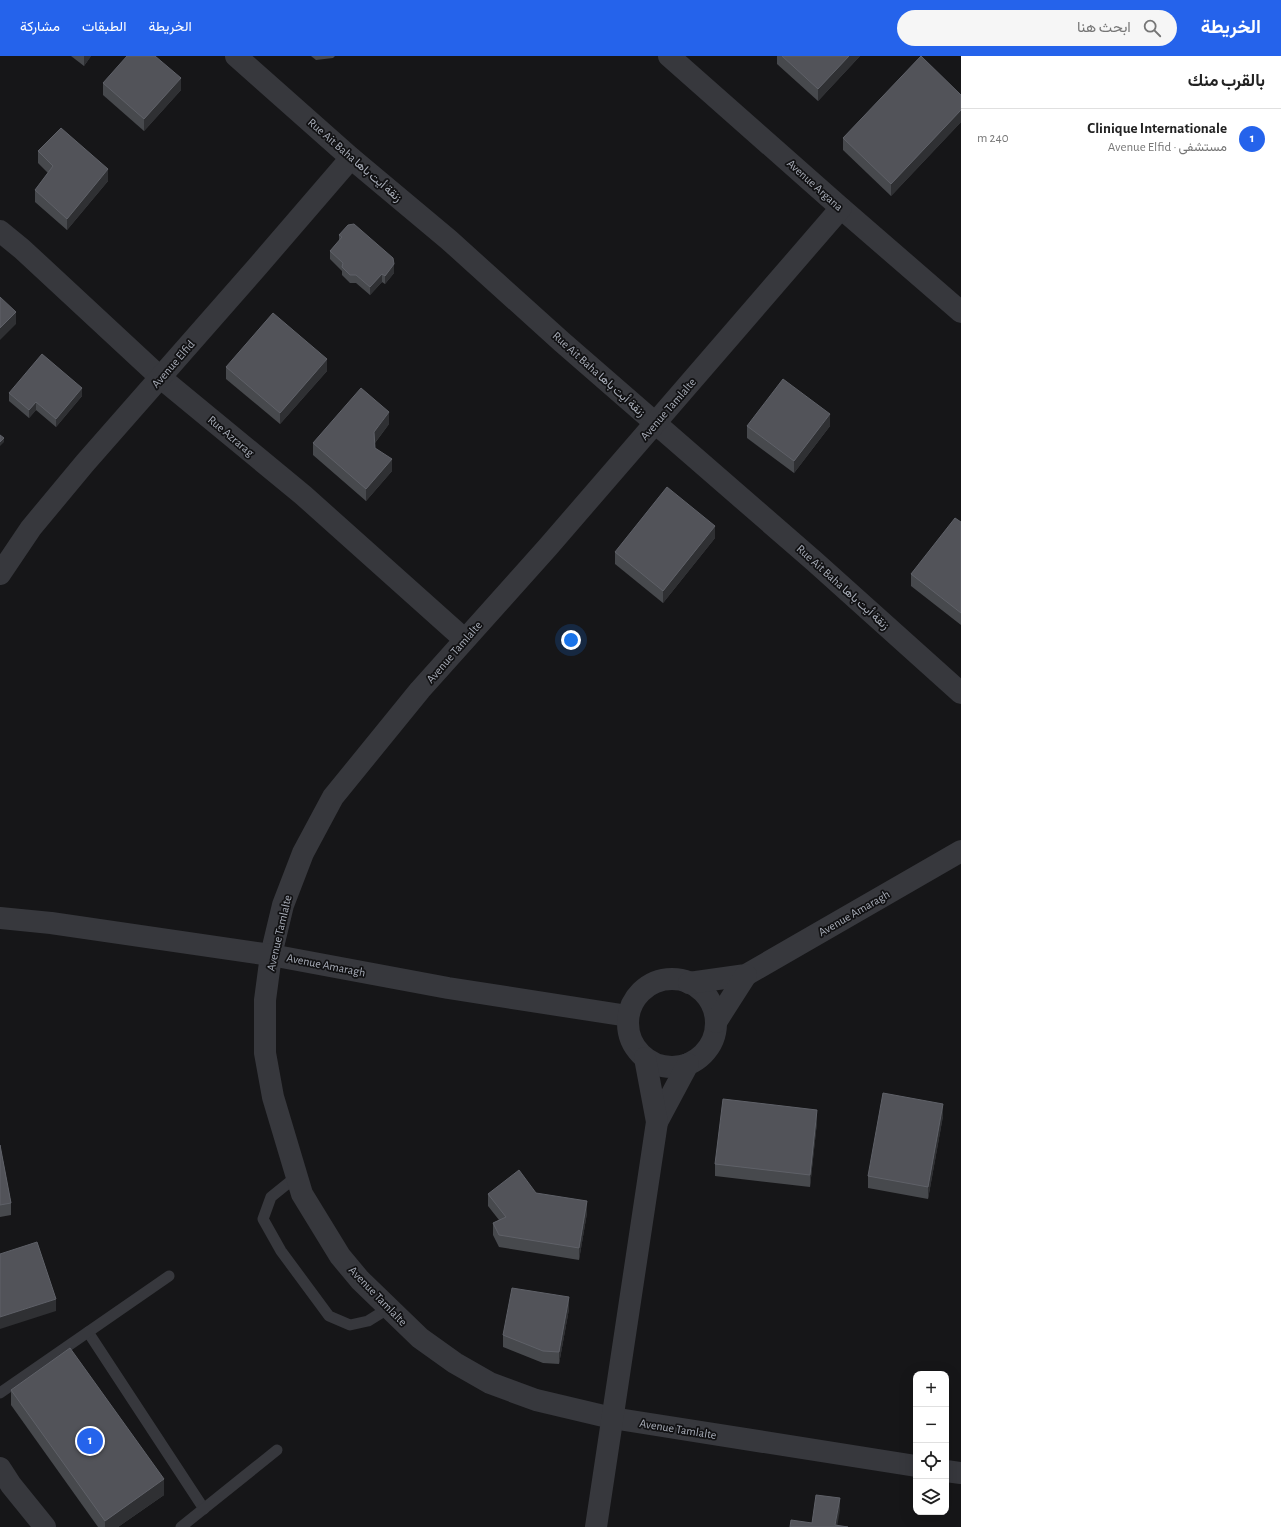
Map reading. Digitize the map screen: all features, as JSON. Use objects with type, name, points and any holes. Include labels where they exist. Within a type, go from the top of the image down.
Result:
[{"type":"street","name":"Rue Ait Baha زنقة أيت باها","points":[[236,56],[351,158],[449,240],[655,424],[814,561],[961,693]]},
{"type":"street","name":"Avenue Argana","points":[[670,56],[961,312]]},
{"type":"street","name":"Avenue Elfid","points":[[0,574],[31,528],[85,463],[161,378],[351,158]]},
{"type":"street","name":"Avenue Tamlalte","points":[[841,208],[548,547],[464,639],[334,797],[303,853],[283,905],[271,955],[265,1000],[264,1053],[272,1097],[302,1194],[340,1256],[360,1280],[420,1338],[455,1363],[490,1383],[536,1400],[612,1418],[913,1466]]},
{"type":"street","name":"Rue Azrarag","points":[[0,231],[22,249],[161,378],[303,495],[464,639]]},
{"type":"street","name":"Avenue Amaragh","points":[[689,982],[746,975],[961,851]]},
{"type":"street","name":"Avenue Amaragh","points":[[0,918],[51,923],[271,955],[448,988],[628,1016]]},
{"type":"street","name":"Avenue Amaragh","points":[[716,1022],[746,975]]},
{"type":"street","points":[[674,979],[689,982],[703,992],[712,1006],[716,1022],[714,1036],[708,1048],[699,1058],[688,1064],[673,1067],[658,1065],[645,1058],[636,1050],[631,1039],[628,1028],[628,1016],[633,1001],[644,989],[658,981],[674,979]]},
{"type":"street","points":[[596,1527],[657,1122],[645,1058]]},
{"type":"street","points":[[657,1122],[688,1064]]},
{"type":"street","points":[[0,1468],[45,1527]]},
{"type":"street","points":[[949,1471],[961,1473]]},
{"type":"lane","points":[[297,1176],[271,1198],[263,1219],[281,1251],[329,1316],[350,1325],[368,1321],[389,1308]]},
{"type":"lane","points":[[0,1393],[169,1276]]},
{"type":"lane","points":[[88,1332],[204,1509]]},
{"type":"lane","points":[[181,1527],[277,1450]]},
{"type":"building","points":[[127,56],[155,56],[181,78],[144,119],[103,83]]},
{"type":"building","points":[[782,56],[849,56],[818,89]]},
{"type":"building","points":[[921,56],[961,95],[961,110],[891,184],[843,138]]},
{"type":"building","points":[[61,128],[108,169],[67,219],[35,190],[53,166],[38,151]]},
{"type":"building","points":[[354,224],[393,258],[394,264],[385,276],[382,274],[370,287],[356,275],[350,275],[342,267],[343,263],[330,251],[342,237],[339,235],[348,225]]},
{"type":"building","points":[[0,297],[16,312],[0,328]]},
{"type":"building","points":[[273,313],[327,359],[280,413],[226,367]]},
{"type":"building","points":[[42,354],[82,388],[56,419],[36,402],[29,410],[9,393]]},
{"type":"building","points":[[783,379],[830,414],[794,461],[747,426]]},
{"type":"building","points":[[361,388],[389,412],[374,432],[375,448],[392,459],[366,489],[313,443]]},
{"type":"building","points":[[0,435],[4,438],[0,442]]},
{"type":"building","points":[[667,487],[715,526],[663,591],[615,552]]},
{"type":"building","points":[[955,518],[961,522],[961,613],[911,574]]},
{"type":"building","points":[[883,1093],[943,1104],[928,1187],[868,1176]]},
{"type":"building","points":[[723,1099],[817,1110],[810,1175],[715,1164]]},
{"type":"building","points":[[0,1145],[11,1203],[0,1205]]},
{"type":"building","points":[[519,1170],[536,1193],[587,1201],[579,1248],[499,1235],[493,1223],[506,1217],[488,1194]]},
{"type":"building","points":[[37,1242],[56,1299],[0,1317],[0,1254]]},
{"type":"building","points":[[512,1288],[569,1297],[559,1352],[543,1351],[503,1335]]},
{"type":"building","points":[[70,1348],[164,1479],[105,1521],[11,1390]]},
{"type":"building","points":[[816,1495],[840,1498],[835,1525],[848,1527],[790,1527],[791,1520],[812,1523]]},
{"type":"place","name":"Clinique Internationale","points":[[90,1441]]}]
